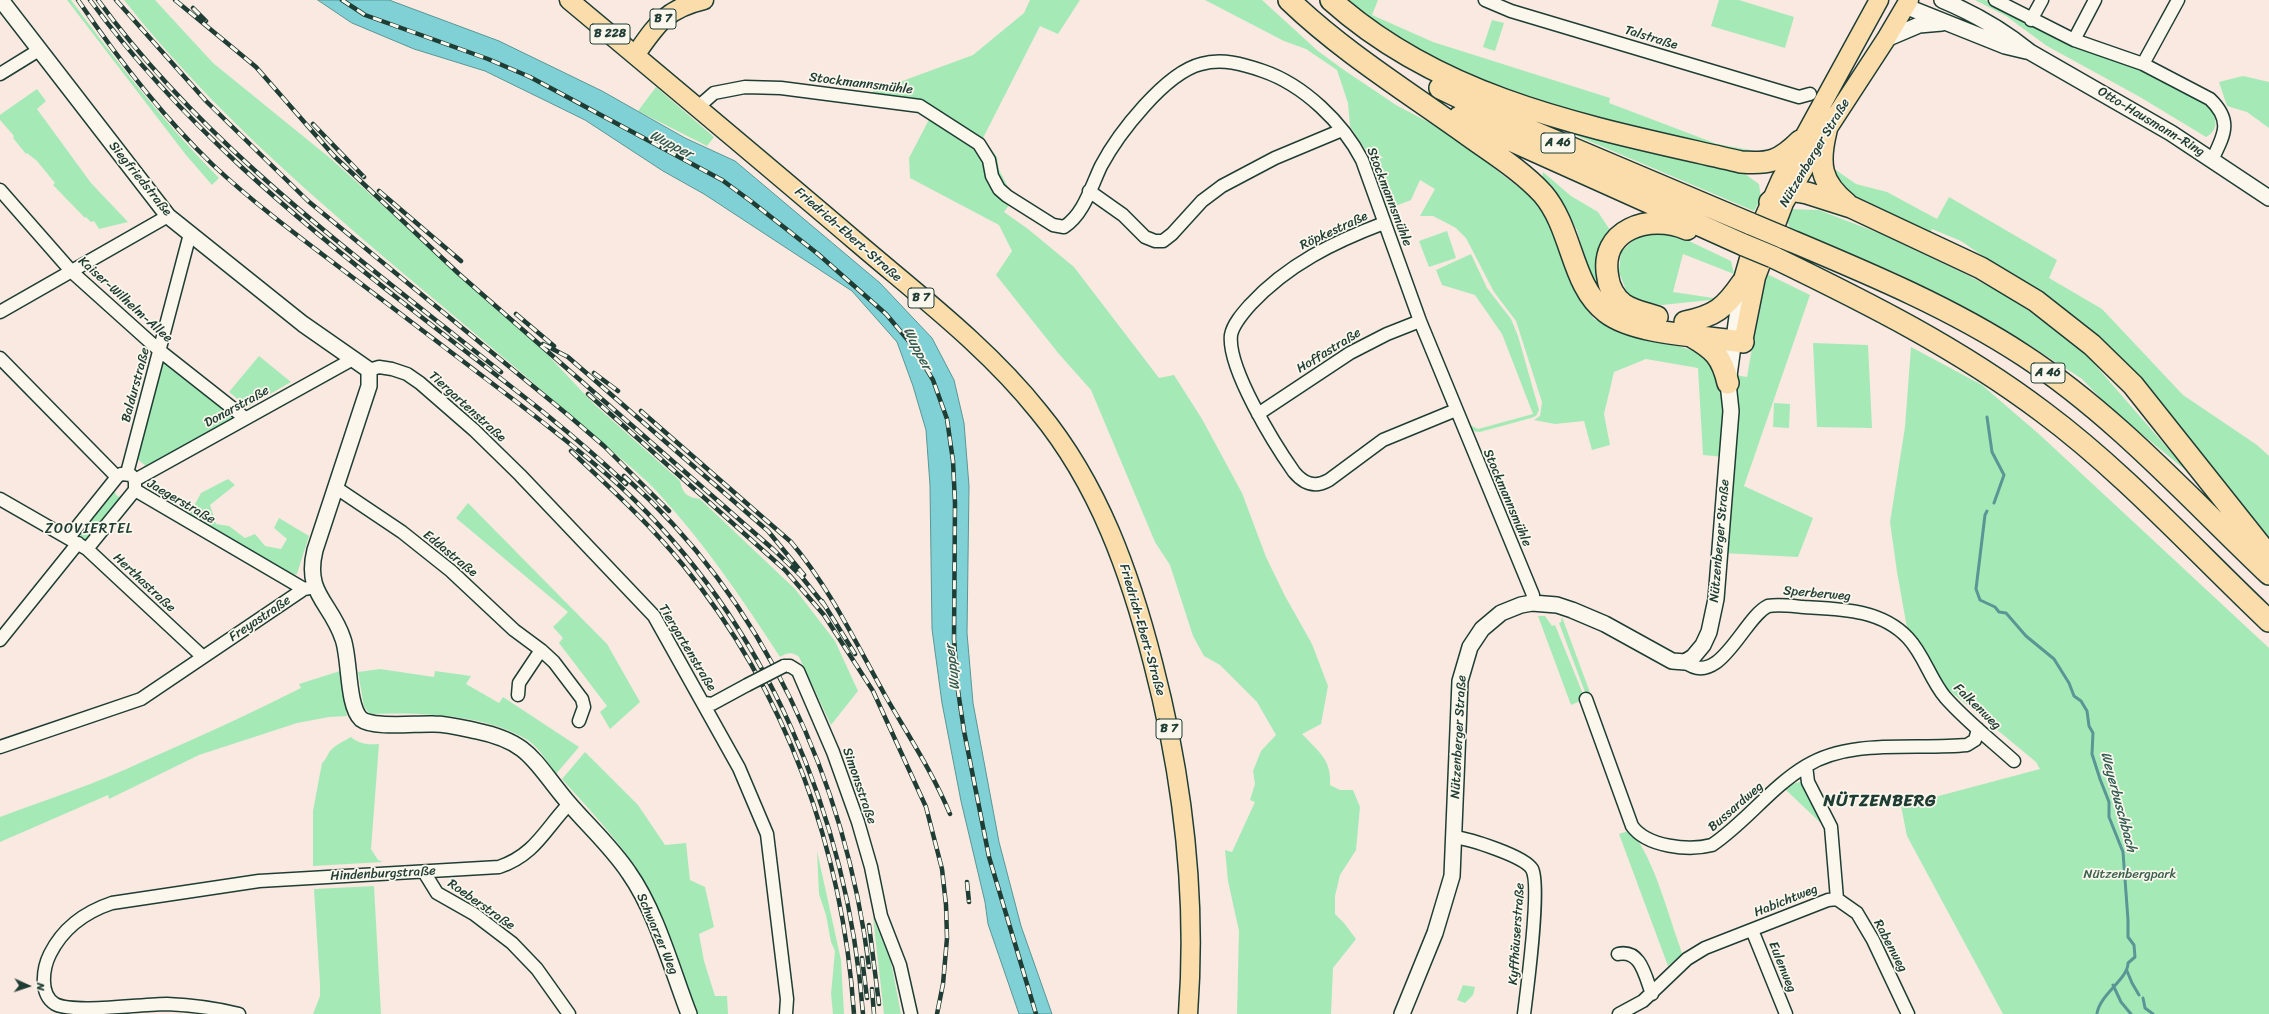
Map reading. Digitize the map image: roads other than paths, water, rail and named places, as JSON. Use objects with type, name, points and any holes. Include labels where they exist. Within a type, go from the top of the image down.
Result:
[{"type":"highway","name":"A 46","points":[[1290,0],[1315,25],[1365,64],[1422,101],[1772,262],[1816,286],[1840,290],[1909,324],[1968,359],[2044,413],[2146,502],[2269,621]]},
{"type":"highway","name":"A 46","points":[[1321,0],[1359,33],[1423,78],[1453,95],[1517,125],[1782,237],[1938,306],[2024,356],[2062,383],[2114,426],[2269,574]]},
{"type":"highway","points":[[1331,0],[1359,26],[1400,52],[1461,84],[1553,116],[1741,162],[1757,163],[1775,160],[1785,156],[1800,141]]},
{"type":"highway","points":[[1422,101],[1503,160],[1542,194],[1563,226],[1584,285],[1597,305],[1606,313],[1639,326],[1687,328],[1739,336]]},
{"type":"highway","points":[[1826,131],[1822,149],[1823,172],[1834,193],[1851,207]]},
{"type":"highway","points":[[1741,162],[1763,172],[1779,198],[1807,193],[1851,207],[1982,268],[2036,301],[2092,345],[2133,385],[2269,556]]},
{"type":"highway","points":[[1728,383],[1724,366],[1718,356],[1687,328],[1636,311],[1622,303],[1609,285],[1607,261],[1614,242],[1627,230],[1641,224],[1670,224],[1742,249]]},
{"type":"highway","points":[[1687,328],[1701,319],[1717,312],[1732,297],[1742,283]]},
{"type":"main road","name":"Friedrich-Ebert-Straße","points":[[568,0],[636,54],[982,351],[1040,413],[1074,461],[1094,496],[1125,567],[1137,604],[1160,690],[1178,771],[1186,838],[1192,914],[1191,974],[1188,1014]]},
{"type":"main road","name":"B 7","points":[[636,54],[670,12],[683,5],[704,0]]},
{"type":"main road","name":"Nützenberger Straße","points":[[1739,336],[1779,198],[1800,141],[1879,0]]},
{"type":"main road","name":"Nützenberger Straße","points":[[1742,283],[1756,238],[1779,198],[1826,131],[1886,39],[1901,2]]},
{"type":"street","name":"Siegfriedstraße","points":[[1,0],[38,50],[168,216],[303,324],[369,370]]},
{"type":"street","name":"Talstraße","points":[[1485,0],[1504,4],[1799,96],[1810,94]]},
{"type":"street","name":"Otto-Hausmann-Ring","points":[[1942,0],[1958,4],[2010,36],[2030,52],[2171,133],[2269,198]]},
{"type":"street","points":[[1995,0],[2031,20],[2074,40],[2143,64],[2210,99],[2219,108],[2224,122],[2224,130],[2212,160]]},
{"type":"street","points":[[2031,20],[2042,0]]},
{"type":"street","points":[[2074,40],[2095,0]]},
{"type":"street","points":[[2143,64],[2178,0]]},
{"type":"street","name":"Otto-Hausmann-Ring","points":[[1901,2],[2005,46],[2030,52]]},
{"type":"street","points":[[1886,39],[1927,22],[1952,24]]},
{"type":"street","points":[[0,74],[38,50]]},
{"type":"street","name":"Stockmannsmühle","points":[[698,107],[714,93],[745,87],[781,88],[920,106],[979,144],[989,160],[992,176],[999,188],[1017,203],[1054,226],[1064,227],[1073,222],[1106,158],[1139,113],[1181,73],[1201,64],[1234,62],[1268,72],[1288,82],[1306,95],[1342,130],[1354,145],[1362,160],[1420,321],[1533,595],[1532,603]]},
{"type":"street","points":[[1089,191],[1123,215],[1146,237],[1155,242],[1163,241],[1172,234],[1202,201],[1222,186],[1270,161],[1342,130]]},
{"type":"street","name":"Kaiser-Wilhelm-Allee","points":[[0,190],[72,272],[160,351],[245,418]]},
{"type":"street","points":[[0,312],[168,216]]},
{"type":"street","name":"Röpkestraße","points":[[1258,414],[1236,361],[1231,344],[1231,334],[1243,312],[1282,275],[1326,247],[1384,223]]},
{"type":"street","name":"Baldurstraße","points":[[128,480],[190,234]]},
{"type":"street","name":"Nützenberger Straße","points":[[1730,411],[1737,396],[1742,283]]},
{"type":"street","name":"Hoffastraße","points":[[1258,414],[1350,353],[1387,334],[1420,321]]},
{"type":"street","name":"Nützenberger Straße","points":[[1402,1014],[1443,908],[1452,876],[1460,681],[1463,665],[1470,647],[1490,621],[1509,609],[1532,603],[1557,605],[1604,624],[1672,661],[1685,662],[1693,657],[1703,645],[1712,618],[1730,411],[1728,383],[1739,336]]},
{"type":"street","name":"Jaegerstraße","points":[[0,358],[128,480],[309,588]]},
{"type":"street","name":"Donarstraße","points":[[128,480],[353,359]]},
{"type":"street","name":"Tiergartenstraße","points":[[369,370],[385,368],[400,371],[413,377],[474,430],[515,470],[654,616],[697,695],[705,703],[739,768],[767,834],[786,999],[786,1014]]},
{"type":"street","points":[[369,370],[369,386],[312,560],[312,578],[309,588],[343,638],[353,701],[360,718],[366,722],[376,724],[448,725],[503,739],[526,751],[570,804]]},
{"type":"street","points":[[1258,414],[1294,472],[1301,480],[1314,485],[1321,485],[1383,440],[1456,410]]},
{"type":"street","points":[[78,543],[128,480]]},
{"type":"street","points":[[0,640],[128,480]]},
{"type":"street","name":"Eddastraße","points":[[335,487],[402,532],[451,571],[514,630],[541,650],[554,662],[582,699],[584,707],[579,721]]},
{"type":"street","name":"Herthastraße","points":[[0,499],[78,543],[203,657]]},
{"type":"street","name":"Freyastraße","points":[[0,747],[141,699],[309,588]]},
{"type":"street","name":"Sperberweg","points":[[1685,662],[1692,667],[1699,668],[1714,664],[1732,646],[1758,612],[1773,605],[1848,610],[1872,616],[1897,628],[1916,647]]},
{"type":"street","name":"Falkenweg","points":[[1916,647],[1945,696],[1978,729],[2014,761]]},
{"type":"street","points":[[518,695],[519,683],[541,650]]},
{"type":"street","name":"Simonsstraße","points":[[705,703],[712,704],[784,666],[794,667],[798,671],[849,796],[869,860],[881,916],[900,965],[911,1014]]},
{"type":"street","name":"Bussardweg","points":[[1586,699],[1632,826],[1644,838],[1685,848],[1700,848],[1712,845],[1806,766],[1829,755],[1852,749],[1967,745],[1975,740],[1978,729]]},
{"type":"street","name":"Habichtweg","points":[[1619,1014],[1652,994],[1687,959],[1705,948],[1828,900],[1837,899],[1831,826],[1808,782],[1806,766]]},
{"type":"street","name":"Hindenburgstraße","points":[[239,1014],[210,1008],[168,1004],[78,1008],[61,1006],[53,1002],[48,996],[44,983],[45,969],[55,945],[66,930],[91,912],[120,901],[259,881],[499,867],[519,859],[534,847],[570,804]]},
{"type":"street","name":"Schwarzer Weg","points":[[570,804],[608,845],[630,874],[649,909],[688,1014]]},
{"type":"street","name":"Kyffhäuserstraße","points":[[1454,837],[1484,844],[1525,863],[1533,870],[1535,897],[1524,1014]]},
{"type":"street","name":"Roeberstraße","points":[[424,872],[437,893],[474,914],[512,943],[537,969],[569,1014]]},
{"type":"street","name":"Rabenweg","points":[[1837,899],[1857,913],[1876,947],[1908,1014]]},
{"type":"street","name":"Eulenweg","points":[[1752,930],[1786,1014]]},
{"type":"street","points":[[1618,954],[1633,954],[1638,959],[1652,994]]},
{"type":"water","name":"Wupper","points":[[318,0],[389,0],[499,41],[602,91],[685,138],[735,161],[880,283],[932,338],[954,380],[964,423],[969,486],[967,633],[973,703],[999,842],[1021,926],[1052,1014],[1019,1014],[988,924],[985,902],[961,801],[942,703],[932,629],[930,485],[926,430],[913,386],[897,342],[852,291],[704,194],[663,171],[585,120],[485,71],[414,49],[352,23]]},
{"type":"waterway","name":"Weyerbuschbach","points":[[1987,417],[1992,452],[2004,475],[1994,503]]},
{"type":"waterway","name":"Weyerbuschbach","points":[[1987,511],[1985,515],[1976,589],[1980,600],[1995,607],[1999,612],[2006,613],[2026,636],[2054,659],[2069,683],[2074,696],[2081,701],[2087,711],[2089,726],[2093,733],[2092,754],[2109,802],[2109,817],[2123,852],[2128,937],[2134,945],[2135,957],[2128,963],[2124,975],[2099,1006],[2097,1013]]},
{"type":"waterway","points":[[2127,971],[2139,995]]},
{"type":"waterway","points":[[2113,985],[2121,1002],[2131,1014]]},
{"type":"waterway","points":[[2143,998],[2145,1008],[2153,1014]]},
{"type":"railway","points":[[78,0],[109,44],[158,107],[213,165],[249,197],[287,227],[518,403],[596,465],[621,487],[673,541],[718,599],[758,662],[791,728],[818,797],[839,868],[854,940],[863,1014]]},
{"type":"railway","points":[[90,0],[125,45],[162,87],[201,128],[284,205],[327,242],[575,438],[626,484]]},
{"type":"railway","points":[[98,0],[141,54],[187,105],[236,153],[339,243],[501,372]]},
{"type":"railway","points":[[116,0],[206,101],[308,201],[568,415],[604,446],[669,511]]},
{"type":"railway","points":[[175,0],[256,67],[334,156],[458,273],[774,550],[801,576],[825,606]]},
{"type":"railway","points":[[342,0],[365,15],[488,59],[530,77],[722,180],[818,254],[886,314],[912,345],[933,380],[947,419],[953,461],[955,503],[954,639],[957,684],[964,731],[989,857],[1036,1014]]},
{"type":"railway","points":[[193,8],[206,21]]},
{"type":"railway","points":[[313,124],[364,177]]},
{"type":"railway","points":[[379,191],[461,261]]},
{"type":"railway","points":[[516,314],[554,346]]},
{"type":"railway","points":[[543,344],[568,357],[768,531],[804,575]]},
{"type":"railway","points":[[594,373],[618,391]]},
{"type":"railway","points":[[588,394],[785,570],[824,615],[873,691],[926,807],[942,869],[946,905],[947,938],[943,984],[937,1014]]},
{"type":"railway","points":[[641,411],[791,542],[805,560],[842,617],[928,769],[950,814]]},
{"type":"railway","points":[[571,451],[643,520],[683,565],[720,614],[752,666],[780,720],[803,776],[822,834],[837,893],[848,953],[854,1014]]},
{"type":"railway","points":[[624,476],[674,525],[719,580],[757,638],[791,699],[819,764],[841,830],[858,898],[869,967]]},
{"type":"railway","points":[[822,601],[855,654]]},
{"type":"railway","points":[[967,882],[969,902]]},
{"type":"railway","points":[[869,925],[879,1004]]},
{"type":"railway","points":[[862,958],[867,998]]},
{"type":"railway","points":[[872,989],[874,1014]]},
{"type":"district","name":"ZOOVIERTEL","points":[[89,529]]},
{"type":"district","name":"NÜTZENBERG","points":[[1880,802]]},
{"type":"park label","name":"Nützenbergpark","points":[[2130,875]]}]
